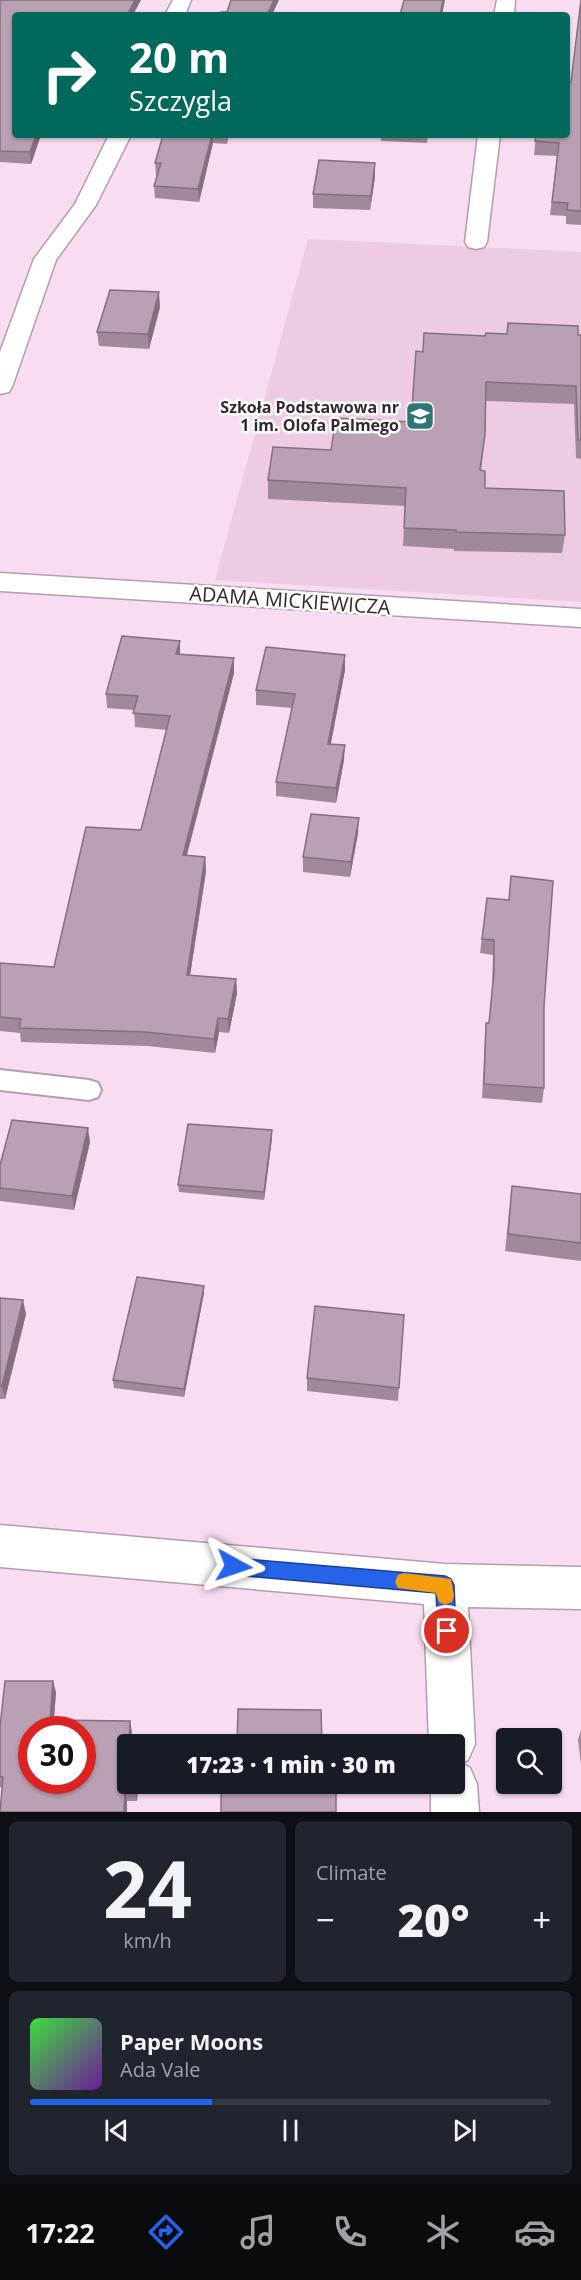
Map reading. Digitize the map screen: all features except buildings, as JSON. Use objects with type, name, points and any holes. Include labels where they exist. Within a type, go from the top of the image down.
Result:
[{"type":"street","points":[[0,387],[45,259],[85,205],[118,138]]},
{"type":"street","points":[[476,242],[489,138]]},
{"type":"street","name":"ADAMA MICKIEWICZA","points":[[0,582],[581,618]]},
{"type":"street","points":[[0,1546],[445,1585],[581,1587]]},
{"type":"street","points":[[445,1585],[452,1734]]},
{"type":"street","points":[[454,1794],[455,1812]]},
{"type":"lane","points":[[0,1080],[89,1090]]},
{"type":"shaded area","name":"Szkoła Podstawowa nr 1 im. Olofa Palmego","points":[[308,239],[581,252],[581,602],[215,580]]},
{"type":"slow traffic","points":[[404,1582],[445,1585],[445,1596]]},
{"type":"place","name":"Szkoła Podstawowa nr 1 im. Olofa Palmego","points":[[420,416]]},
{"type":"route","points":[[234,1566],[445,1585],[447,1631]]}]
